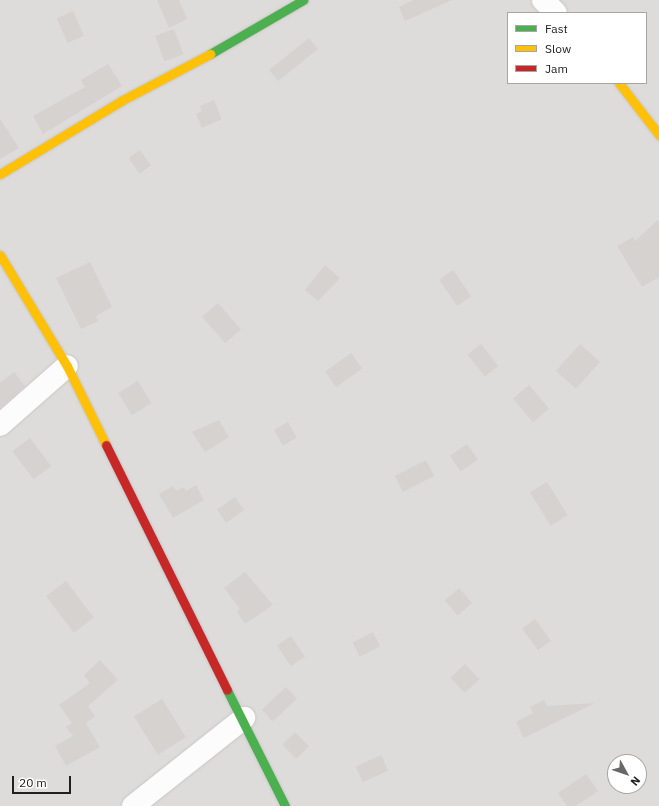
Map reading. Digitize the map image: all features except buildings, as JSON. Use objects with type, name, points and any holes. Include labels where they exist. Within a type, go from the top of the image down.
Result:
[{"type":"street","points":[[0,174],[122,101],[266,24],[303,0]]},
{"type":"street","points":[[543,0],[555,12]]},
{"type":"street","points":[[620,84],[659,135]]},
{"type":"street","points":[[0,255],[67,366],[244,718],[285,806]]},
{"type":"street","points":[[0,425],[67,366]]},
{"type":"street","points":[[133,806],[244,718]]},
{"type":"shaded area","points":[[0,0],[659,0],[659,806],[0,806]]},
{"type":"traffic: fast","points":[[210,54],[303,0]]},
{"type":"traffic: fast","points":[[227,690],[285,806]]},
{"type":"traffic: slow","points":[[0,174],[121,101],[210,54]]},
{"type":"traffic: slow","points":[[620,84],[659,135]]},
{"type":"traffic: slow","points":[[0,255],[67,366],[106,445]]},
{"type":"traffic: jam","points":[[106,445],[227,690]]}]
